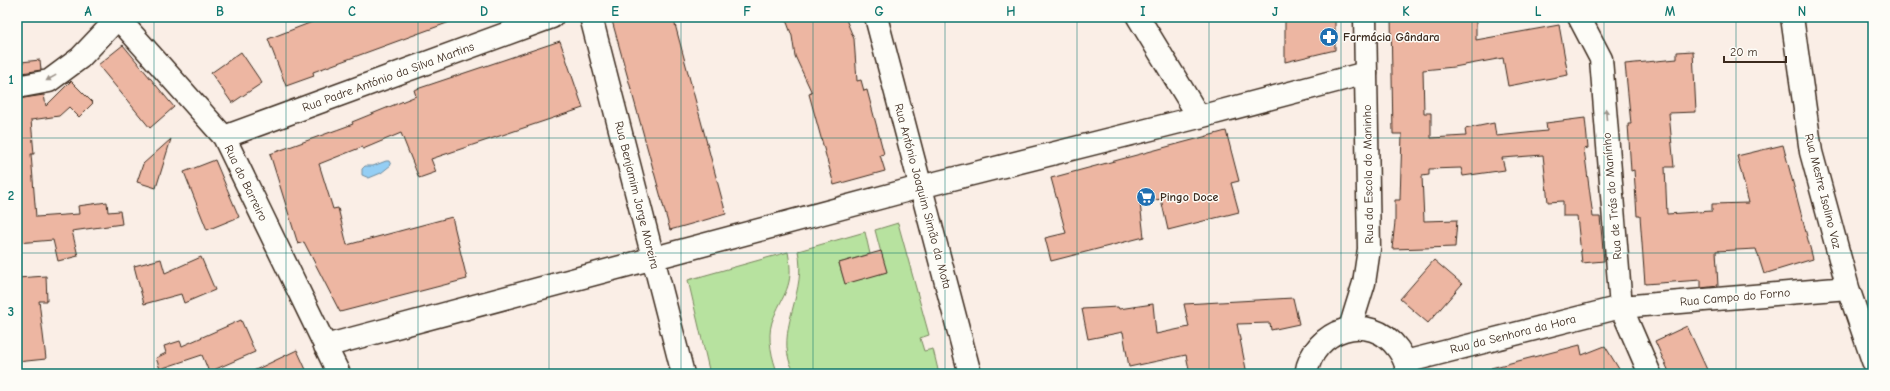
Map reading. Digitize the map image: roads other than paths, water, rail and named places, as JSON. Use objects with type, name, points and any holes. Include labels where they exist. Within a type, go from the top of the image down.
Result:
[{"type":"street","name":"Rua do Barreiro","points":[[118,17],[224,137],[339,374]]},
{"type":"street","points":[[17,87],[49,81],[80,58],[118,17]]},
{"type":"street","name":"Rua Padre António da Silva Martins","points":[[224,137],[552,17]]},
{"type":"street","name":"Rua Benjamim Jorge Moreira","points":[[591,17],[682,374]]},
{"type":"street","name":"Rua António Joaquim Simão da Mota","points":[[876,17],[970,374]]},
{"type":"street","points":[[1138,17],[1199,118]]},
{"type":"street","name":"Rua da Escola do Maninho","points":[[1350,328],[1364,283],[1369,249],[1365,17]]},
{"type":"street","name":"Rua de Trás do Manínho","points":[[1579,17],[1601,59],[1621,307],[1650,374]]},
{"type":"street","name":"Rua Mestre Isolino Vaz","points":[[1792,17],[1811,152],[1848,288],[1873,361]]},
{"type":"street","points":[[325,346],[653,260],[920,187],[1199,118],[1366,73]]},
{"type":"street","name":"Rua Campo do Forno","points":[[1621,307],[1848,288]]},
{"type":"street","name":"Rua da Senhora da Hora","points":[[1406,368],[1621,307]]},
{"type":"street","points":[[1306,374],[1308,362],[1315,350],[1326,338],[1337,332],[1350,328],[1371,330],[1385,336],[1394,344],[1406,368]]},
{"type":"water","points":[[389,161],[391,165],[381,173],[369,178],[362,175],[362,169],[365,166],[373,166]]},
{"type":"place","name":"Farmácia Gândara","points":[[1329,37]]},
{"type":"place","name":"Pingo Doce","points":[[1146,197]]}]
